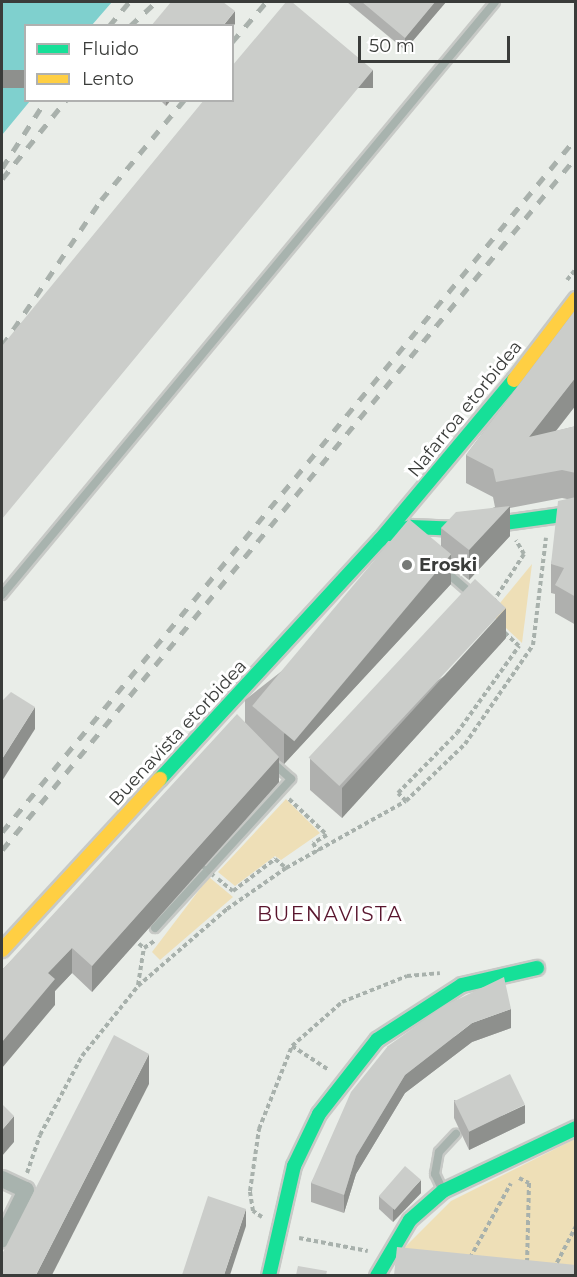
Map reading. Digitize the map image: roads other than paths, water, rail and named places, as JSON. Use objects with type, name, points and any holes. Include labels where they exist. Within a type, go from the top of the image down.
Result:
[{"type":"street","name":"Nafarroa etorbidea","points":[[380,540],[492,409],[576,299]]},
{"type":"street","points":[[380,540],[399,529],[506,524],[549,513],[576,513]]},
{"type":"street","name":"Buenavista etorbidea","points":[[2,950],[224,718],[380,540]]},
{"type":"street","points":[[269,1275],[294,1166],[343,1079],[404,1017],[462,985],[537,968]]},
{"type":"street","points":[[377,1275],[410,1220],[443,1191],[576,1128]]},
{"type":"street","points":[[2,1179],[26,1190],[2,1239]]},
{"type":"lane","points":[[2,595],[495,2]]},
{"type":"lane","points":[[399,529],[411,540]]},
{"type":"lane","points":[[432,560],[468,591]]},
{"type":"lane","points":[[154,928],[291,779],[267,758]]},
{"type":"lane","points":[[443,1191],[435,1174],[439,1152],[456,1134]]},
{"type":"water","points":[[2,2],[112,2],[93,24],[24,24],[24,102],[29,102],[2,135]]},
{"type":"railway","points":[[111,24],[129,2]]},
{"type":"railway","points":[[132,24],[156,2]]},
{"type":"railway","points":[[234,40],[266,2]]},
{"type":"railway","points":[[2,179],[64,102]]},
{"type":"railway","points":[[2,346],[101,200],[182,102]]},
{"type":"railway","points":[[2,168],[42,106]]},
{"type":"railway","points":[[2,832],[576,138]]},
{"type":"railway","points":[[2,850],[576,157]]},
{"type":"place","name":"Eroski","points":[[407,565]]},
{"type":"district","name":"BUENAVISTA","points":[[330,914]]}]
